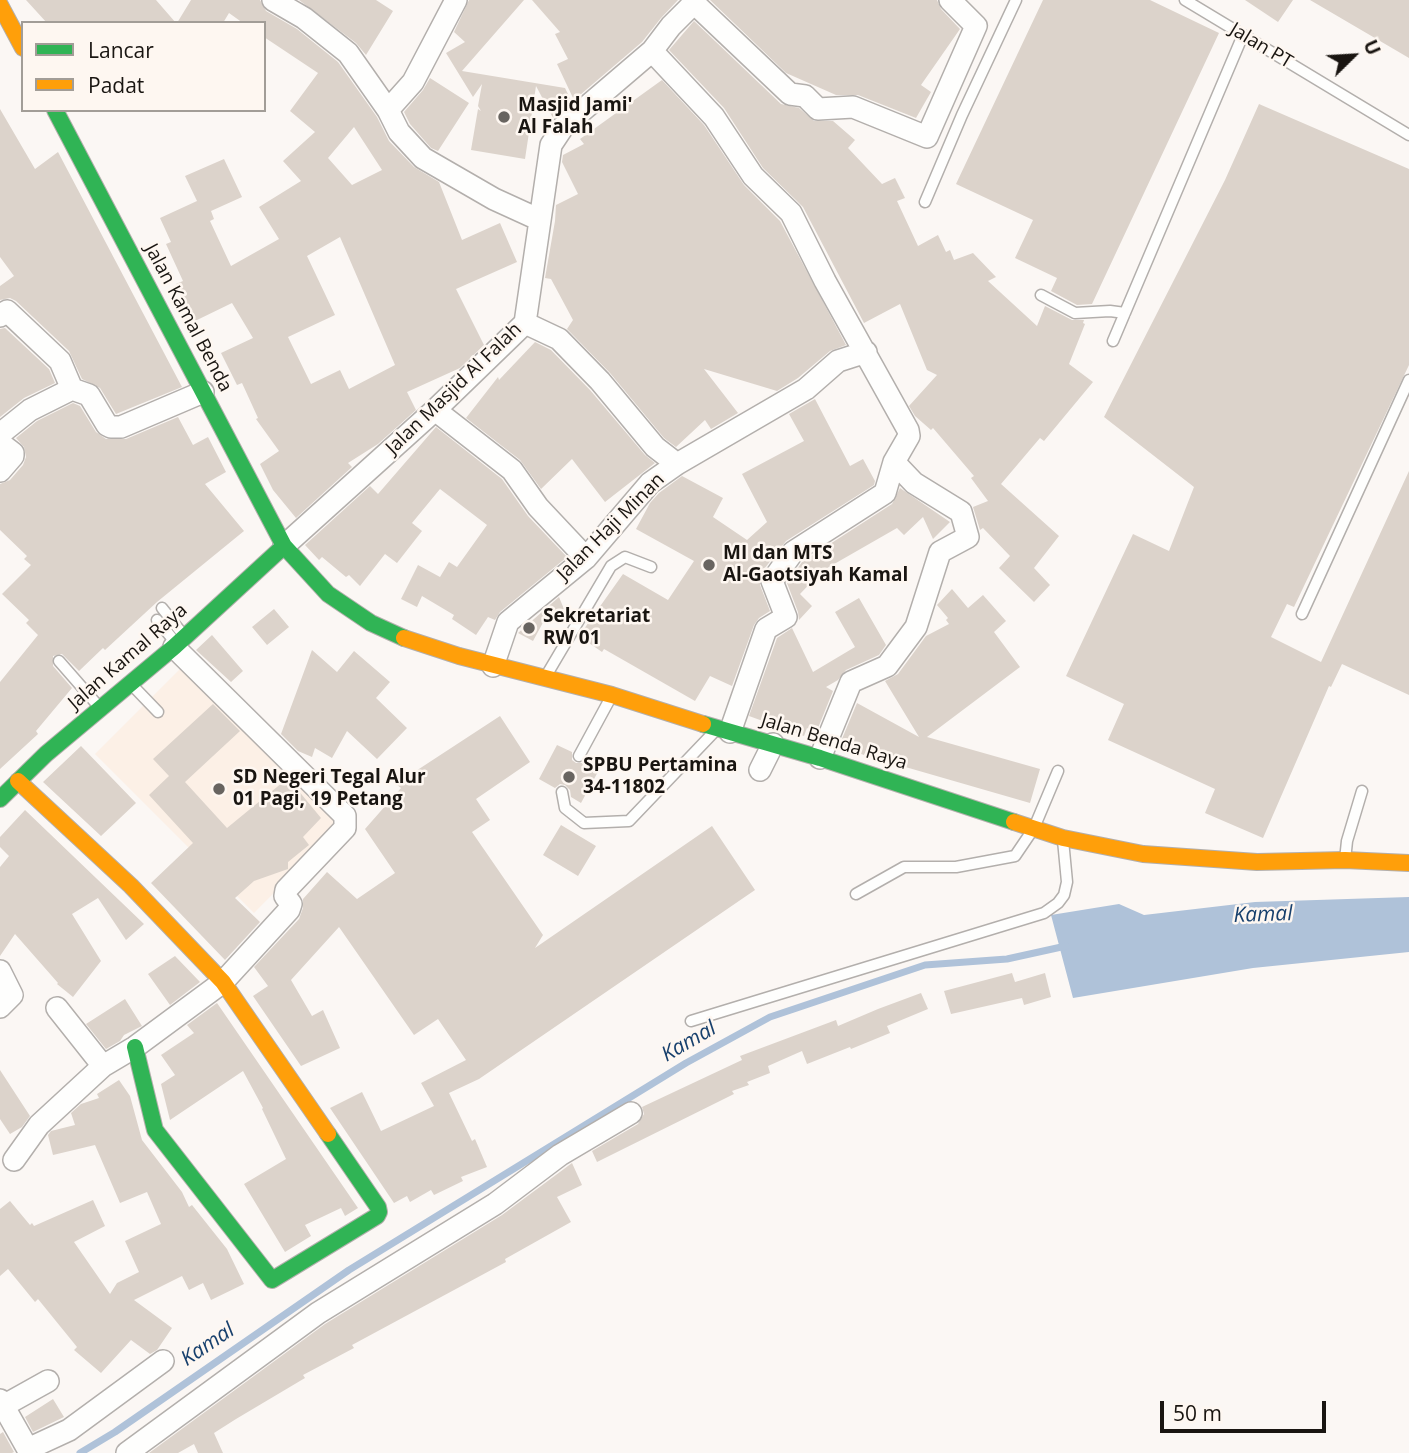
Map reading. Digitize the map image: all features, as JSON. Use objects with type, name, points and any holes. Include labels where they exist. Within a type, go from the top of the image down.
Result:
[{"type":"main road","points":[[0,5],[21,44]]},
{"type":"main road","name":"Jalan Kamal Benda","points":[[56,112],[284,545]]},
{"type":"main road","name":"Jalan Kamal Raya","points":[[0,799],[179,643],[284,545]]},
{"type":"main road","name":"Jalan Benda Raya","points":[[284,545],[314,581],[349,610],[457,664],[493,666],[612,695],[719,733],[766,759],[820,758],[1063,838],[1143,854],[1257,862],[1345,860],[1409,863]]},
{"type":"main road","points":[[18,781],[131,886],[223,982],[378,1207],[377,1216],[272,1280],[155,1130],[135,1047]]},
{"type":"street","points":[[273,0],[304,18],[348,53],[400,132],[423,158],[494,199],[540,220]]},
{"type":"street","points":[[388,110],[413,82],[457,0]]},
{"type":"street","points":[[693,2],[790,94],[805,96],[818,109],[853,107],[927,137],[976,26],[950,0]]},
{"type":"street","name":"Jalan Masjid Al Falah","points":[[284,545],[435,410],[525,323],[551,145],[563,127],[652,51],[670,26],[693,2]]},
{"type":"street","points":[[652,51],[714,117],[753,176],[791,213],[909,436],[894,462],[886,493],[793,552],[772,581],[786,617],[766,629],[719,733]]},
{"type":"street","points":[[0,316],[7,311],[60,361],[72,389]]},
{"type":"street","points":[[525,323],[559,339],[600,381],[655,447],[677,464]]},
{"type":"street","name":"Jalan Haji Minan","points":[[493,666],[508,622],[586,558],[650,484],[677,464],[806,389],[838,361],[866,352]]},
{"type":"street","points":[[0,433],[30,410],[72,389],[89,395],[107,425],[111,427],[121,427],[202,392]]},
{"type":"street","points":[[435,410],[512,471],[538,507],[586,558]]},
{"type":"street","points":[[0,443],[13,453],[12,459],[0,471]]},
{"type":"street","points":[[820,758],[851,682],[887,666],[916,627],[940,552],[968,537],[961,512],[914,483],[894,462]]},
{"type":"street","points":[[14,1160],[38,1125],[103,1066],[135,1047],[223,982],[289,910],[291,904],[285,896],[286,890],[345,828],[347,822],[345,816],[179,643]]},
{"type":"street","points":[[0,971],[12,995],[0,1007]]},
{"type":"street","points":[[57,1008],[103,1066]]},
{"type":"street","points":[[127,1453],[318,1313],[495,1204],[560,1155],[631,1113]]},
{"type":"street","points":[[48,1381],[2,1403],[29,1451],[69,1430],[163,1361]]},
{"type":"lane","points":[[925,201],[962,114],[1016,0]]},
{"type":"lane","name":"Jalan PT","points":[[1185,0],[1409,135]]},
{"type":"lane","points":[[1113,341],[1243,35]]},
{"type":"lane","points":[[1041,295],[1075,313],[1125,313]]},
{"type":"lane","points":[[1303,614],[1409,380]]},
{"type":"lane","points":[[545,678],[611,566],[625,557],[651,567]]},
{"type":"lane","points":[[162,608],[179,643]]},
{"type":"lane","points":[[157,621],[179,643]]},
{"type":"lane","points":[[59,661],[101,709]]},
{"type":"lane","points":[[131,683],[158,712]]},
{"type":"lane","points":[[579,756],[612,695]]},
{"type":"lane","points":[[562,792],[565,808],[584,823],[629,821],[689,759],[719,733]]},
{"type":"lane","points":[[856,894],[904,867],[956,867],[1015,856],[1034,828],[1058,771]]},
{"type":"lane","points":[[1345,860],[1347,841],[1362,791]]},
{"type":"lane","points":[[691,1021],[1044,913],[1058,903],[1068,882],[1063,838]]},
{"type":"shaded area","name":"SD Negeri Tegal Alur 01 Pagi, 19 Petang","points":[[184,665],[342,824],[254,913],[95,754]]},
{"type":"water","points":[[1409,897],[1409,952],[1253,968],[1073,998],[1051,915],[1119,904],[1144,915],[1255,902]]},
{"type":"building","points":[[26,0],[156,0],[174,21],[45,21]]},
{"type":"building","points":[[191,0],[260,0],[266,11],[297,29],[338,62],[377,117],[389,141],[414,167],[439,182],[462,240],[500,223],[517,262],[456,289],[484,345],[460,368],[407,392],[416,410],[378,444],[348,463],[352,467],[296,518],[273,490],[260,464],[279,451],[256,419],[258,418],[242,383],[237,385],[221,353],[253,338],[232,303],[195,321],[176,284],[183,281],[166,244],[171,242],[160,218],[197,201],[185,176],[224,159],[242,197],[211,211],[214,219],[210,221],[231,266],[279,239],[259,207],[301,181],[283,161],[315,132],[290,111],[318,73],[266,38],[266,21],[240,21],[229,13],[224,21],[178,21]],"holes":[[[354,127],[382,170],[352,185],[328,158]],[[340,237],[395,365],[349,389],[340,370],[311,384],[288,337],[335,315],[307,256]]]},
{"type":"building","points":[[299,0],[376,0],[393,11],[366,55],[356,43]]},
{"type":"building","points":[[469,0],[524,0],[462,71],[565,88],[572,102],[553,118],[536,86],[525,159],[471,150],[478,109],[481,111],[478,106],[482,84],[473,97],[446,53],[465,42],[454,32]]},
{"type":"building","points":[[532,0],[678,0],[642,42],[573,98],[557,64],[568,59],[555,34],[560,32]]},
{"type":"building","points":[[710,0],[937,0],[941,9],[960,29],[921,85],[931,92],[916,118],[858,95],[836,95],[786,73]]},
{"type":"building","points":[[1043,0],[1150,0],[1219,33],[1092,304],[1077,305],[1051,291],[1057,278],[1015,258],[1033,220],[956,184]]},
{"type":"building","points":[[1245,0],[1293,0],[1278,22]]},
{"type":"building","points":[[1310,0],[1409,0],[1409,58]]},
{"type":"building","points":[[694,21],[781,104],[799,108],[814,121],[833,121],[855,140],[848,148],[882,184],[895,178],[905,198],[897,201],[918,246],[938,235],[946,252],[950,250],[954,260],[973,253],[996,277],[988,281],[1037,326],[1045,306],[1072,320],[1084,320],[1085,324],[1069,364],[1093,382],[1044,441],[1040,438],[1001,484],[1059,536],[1034,568],[1050,585],[1034,602],[999,568],[1010,556],[983,528],[980,530],[973,507],[988,501],[971,478],[974,476],[933,428],[931,430],[915,416],[909,406],[937,375],[927,370],[900,304],[864,323],[803,207],[763,168],[724,108],[669,50]]},
{"type":"building","points":[[430,78],[469,103],[438,151],[431,148],[410,124],[404,112]]},
{"type":"building","points":[[662,80],[704,125],[744,185],[780,221],[846,345],[830,351],[798,378],[777,391],[704,369],[738,413],[711,429],[705,420],[676,447],[664,438],[610,373],[567,329],[573,320],[551,279],[545,278],[556,205],[578,194],[562,162],[563,155],[584,144],[580,139]]},
{"type":"building","points":[[1259,104],[1409,169],[1409,365],[1294,607],[1287,604],[1271,637],[1321,662],[1409,471],[1409,695],[1342,664],[1331,687],[1329,686],[1263,838],[1205,813],[1215,789],[1108,740],[1124,704],[1066,676],[1133,534],[1169,551],[1194,487],[1104,417],[1225,180]]},
{"type":"building","points":[[0,109],[35,169],[58,152],[182,387],[116,414],[100,388],[82,379],[69,351],[16,301],[10,298],[0,300],[0,286],[14,276],[0,257]]},
{"type":"building","points":[[5,328],[49,369],[55,383],[24,398],[0,417],[0,329]]},
{"type":"building","points":[[535,342],[551,350],[655,463],[605,502],[572,459],[541,489],[520,460],[466,418],[498,377],[499,380]]},
{"type":"building","points":[[815,399],[850,466],[863,459],[875,481],[874,485],[786,541],[761,573],[760,585],[770,611],[754,625],[732,686],[710,676],[695,701],[604,649],[602,652],[579,636],[623,574],[668,600],[694,561],[636,529],[650,503],[682,476],[723,498],[713,517],[747,540],[767,522],[742,474],[804,441],[789,414]]},
{"type":"building","points":[[73,403],[80,406],[96,432],[106,439],[126,439],[178,417],[193,445],[208,437],[226,472],[205,484],[244,531],[157,602],[79,671],[62,654],[53,656],[53,666],[72,688],[36,731],[38,734],[0,769],[0,682],[38,635],[26,623],[29,620],[2,594],[31,565],[24,559],[27,556],[0,530],[0,484],[10,480],[23,465],[26,457],[24,447],[16,438],[37,421]]},
{"type":"building","points":[[436,427],[502,479],[528,516],[567,557],[500,612],[495,620],[488,617],[476,635],[452,619],[454,615],[422,596],[417,607],[401,599],[418,565],[440,577],[449,562],[457,567],[487,525],[440,489],[412,523],[422,531],[397,563],[385,554],[360,586],[322,557],[319,560],[305,545],[370,486],[378,494]]},
{"type":"building","points":[[900,488],[950,522],[933,539],[923,517],[904,535],[897,528],[822,571],[800,594],[812,606],[799,620],[787,583],[802,562],[892,504]]},
{"type":"building","points":[[952,589],[968,608],[983,595],[1006,621],[994,632],[1020,667],[927,737],[1040,769],[1030,803],[895,764],[868,747],[864,755],[839,746],[857,703],[919,737],[885,681],[898,674],[926,636],[949,624],[946,620],[948,618],[937,605]]},
{"type":"building","points":[[559,597],[564,609],[546,617],[533,641],[518,633]]},
{"type":"building","points":[[859,598],[886,645],[879,655],[846,670],[838,680],[826,687],[833,691],[816,733],[807,728],[804,736],[749,716],[777,638],[792,628],[813,672],[855,647],[835,612]]},
{"type":"building","points":[[274,609],[289,627],[267,645],[252,627]]},
{"type":"building","points":[[212,635],[243,671],[231,682],[196,650]]},
{"type":"building","points":[[312,650],[337,672],[354,651],[390,682],[376,698],[407,728],[377,759],[347,731],[332,758],[315,748],[312,757],[298,751],[281,734]]},
{"type":"building","points":[[213,704],[240,731],[185,782],[227,828],[288,778],[321,818],[303,837],[309,845],[288,862],[288,869],[254,881],[235,898],[260,922],[225,960],[151,883],[193,843],[149,795],[169,776],[153,759]]},
{"type":"building","points":[[500,716],[530,762],[476,799],[490,820],[472,832],[543,935],[535,948],[712,826],[755,890],[479,1079],[449,1093],[472,1141],[475,1139],[487,1167],[461,1177],[463,1181],[434,1195],[431,1190],[410,1202],[407,1196],[394,1203],[330,1108],[362,1092],[381,1131],[434,1106],[421,1083],[466,1060],[438,1019],[414,1035],[339,927],[291,980],[312,1016],[323,1010],[340,1048],[301,1066],[253,996],[268,986],[254,967],[299,919],[303,899],[327,872],[357,899],[395,873],[365,829],[401,788],[396,784]]},
{"type":"building","points":[[557,745],[572,752],[572,760],[576,763],[586,760],[600,768],[581,803],[571,797],[570,790],[565,785],[560,784],[555,788],[539,779]]},
{"type":"building","points":[[81,746],[136,803],[101,836],[43,782]]},
{"type":"building","points":[[25,810],[144,924],[126,940],[98,898],[72,914],[101,961],[73,997],[57,984],[15,934],[0,956],[0,867],[9,856],[0,847],[0,837]]},
{"type":"building","points":[[561,825],[596,846],[578,876],[543,855]]},
{"type":"building","points":[[175,956],[200,982],[170,1005],[148,974]]},
{"type":"building","points":[[1012,973],[1015,982],[1045,973],[1051,997],[1024,1005],[1022,998],[951,1014],[944,991]]},
{"type":"building","points":[[921,993],[928,1009],[887,1026],[890,1033],[807,1064],[802,1051],[768,1066],[770,1073],[747,1082],[749,1085],[732,1091],[734,1094],[597,1162],[592,1151],[638,1124],[644,1114],[642,1107],[742,1060],[740,1056],[836,1020],[838,1026]]},
{"type":"building","points":[[125,999],[142,1026],[124,1035],[120,1041],[106,1049],[86,1024]]},
{"type":"building","points":[[217,1003],[358,1208],[345,1216],[341,1208],[305,1225],[311,1236],[285,1252],[244,1184],[286,1159],[243,1071],[170,1120],[161,1084],[175,1075],[161,1055],[194,1033],[187,1025]]},
{"type":"building","points":[[0,1070],[30,1116],[22,1127],[10,1134],[0,1119]]},
{"type":"building","points":[[119,1080],[130,1096],[142,1140],[182,1192],[189,1207],[192,1205],[227,1249],[244,1284],[211,1300],[203,1283],[189,1290],[182,1276],[134,1300],[172,1328],[157,1350],[150,1354],[131,1340],[101,1373],[74,1350],[77,1347],[38,1299],[35,1302],[8,1269],[0,1276],[0,1209],[10,1201],[30,1225],[32,1223],[34,1226],[93,1200],[105,1226],[74,1242],[110,1294],[117,1283],[139,1272],[125,1241],[161,1224],[147,1192],[120,1203],[95,1145],[53,1155],[48,1135],[51,1131],[75,1125],[71,1113],[81,1104],[99,1098],[97,1094]]},
{"type":"building","points":[[572,1163],[582,1185],[557,1197],[571,1222],[505,1259],[506,1262],[352,1345],[354,1348],[303,1375],[305,1378],[214,1433],[223,1453],[198,1453],[194,1444],[178,1453],[149,1453],[325,1324],[502,1215]]},
{"type":"building","points":[[53,1399],[64,1417],[33,1432],[25,1417]]},
{"type":"building","points":[[3,1432],[14,1452],[12,1453],[0,1453],[0,1434]]},
{"type":"waterway","name":"Kamal","points":[[80,1453],[115,1432],[349,1270],[686,1063],[770,1017],[925,965],[1007,959],[1066,946]]},
{"type":"traffic: fast","points":[[56,112],[284,546],[328,594],[371,623],[404,638]]},
{"type":"traffic: fast","points":[[0,799],[46,754],[174,647],[284,546]]},
{"type":"traffic: fast","points":[[703,724],[820,758],[1014,822]]},
{"type":"traffic: fast","points":[[135,1047],[155,1130],[272,1280],[377,1216],[379,1212],[328,1134]]},
{"type":"traffic: slow","points":[[0,5],[21,44]]},
{"type":"traffic: slow","points":[[404,638],[459,656],[612,695],[703,724]]},
{"type":"traffic: slow","points":[[18,781],[131,886],[223,982],[328,1134]]},
{"type":"traffic: slow","points":[[1014,822],[1063,838],[1143,854],[1257,862],[1345,860],[1409,863]]},
{"type":"place","name":"Masjid Jami' Al Falah","points":[[504,117]]},
{"type":"place","name":"MI dan MTS Al-Gaotsiyah Kamal","points":[[709,565]]},
{"type":"place","name":"Sekretariat RW 01","points":[[529,628]]},
{"type":"place","name":"SPBU Pertamina 34-11802","points":[[569,777]]},
{"type":"place","name":"SD Negeri Tegal Alur 01 Pagi, 19 Petang","points":[[219,789]]}]
